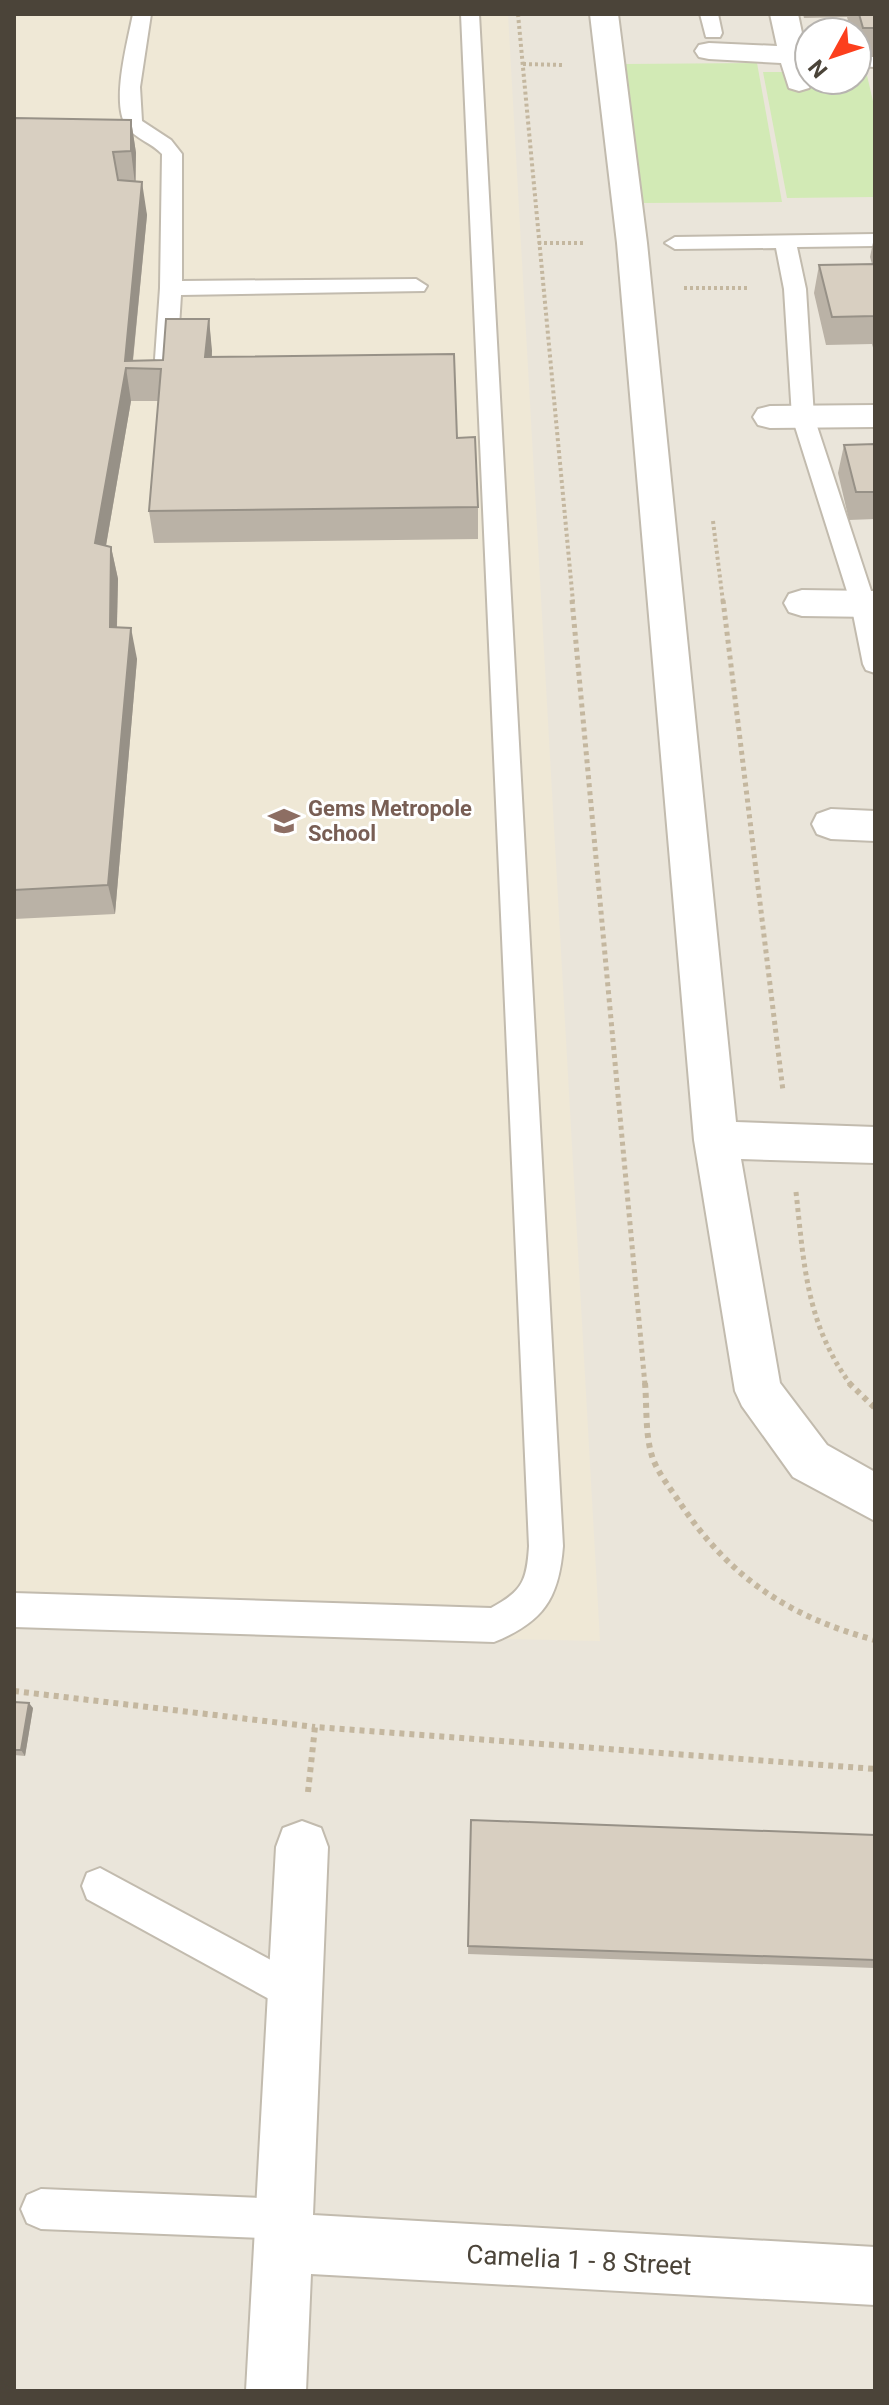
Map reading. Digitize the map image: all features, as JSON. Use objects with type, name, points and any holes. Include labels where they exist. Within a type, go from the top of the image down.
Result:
[{"type":"street","points":[[604,14],[632,243],[716,1140],[758,1391],[810,1461],[875,1498]]},
{"type":"street","points":[[784,14],[793,36]]},
{"type":"street","points":[[710,33],[793,53]]},
{"type":"street","points":[[770,417],[875,416]]},
{"type":"street","points":[[802,603],[869,604]]},
{"type":"street","points":[[831,824],[875,826]]},
{"type":"street","points":[[716,1140],[875,1145]]},
{"type":"street","points":[[276,2391],[302,1847]]},
{"type":"street","name":"Camelia 1 - 8 Street","points":[[283,2231],[875,2276]]},
{"type":"lane","points":[[142,14],[130,113],[139,128],[160,139],[172,154],[171,288],[166,361]]},
{"type":"lane","points":[[14,1610],[494,1625],[525,1609],[544,1579],[546,1546],[470,14]]},
{"type":"lane","points":[[675,243],[875,240]]},
{"type":"lane","points":[[786,243],[795,289],[803,417],[869,604],[875,664]]},
{"type":"lane","points":[[171,288],[416,286]]},
{"type":"lane","points":[[100,1886],[295,1993]]},
{"type":"lane","points":[[41,2209],[283,2231]]},
{"type":"path","points":[[518,14],[652,1456],[674,1499],[703,1540],[741,1576],[777,1601],[816,1621],[875,1640]]},
{"type":"path","points":[[675,243],[686,304]]},
{"type":"path","points":[[684,288],[795,289]]},
{"type":"path","points":[[711,509],[809,1305],[830,1361],[852,1390],[875,1408]]},
{"type":"path","points":[[14,1691],[315,1727],[875,1769]]},
{"type":"path","points":[[302,1847],[315,1727]]},
{"type":"shaded area","points":[[14,14],[875,14],[875,2391],[14,2391]]},
{"type":"shaded area","name":"Gems Metropole School","points":[[14,14],[508,14],[600,1641],[14,1628]]},
{"type":"green space","points":[[757,63],[782,202],[640,203],[624,64]]},
{"type":"green space","points":[[763,72],[793,72],[793,96],[872,96],[875,110],[875,197],[787,198]]},
{"type":"building","points":[[875,14],[875,28],[873,16],[860,16]]},
{"type":"building","points":[[14,118],[131,120],[131,151],[113,152],[118,180],[142,182],[125,361],[163,360],[166,319],[209,319],[205,357],[454,354],[457,438],[475,437],[478,507],[149,511],[161,369],[126,368],[95,543],[111,547],[110,627],[131,628],[108,885],[14,890]]},
{"type":"building","points":[[875,264],[875,316],[832,317],[819,265]]},
{"type":"building","points":[[875,444],[875,492],[856,492],[844,445]]},
{"type":"building","points":[[14,1702],[29,1703],[21,1750],[14,1750]]},
{"type":"building","points":[[471,1820],[875,1835],[875,1960],[468,1946]]},
{"type":"place","name":"Gems Metropole School","points":[[284,821]]}]
